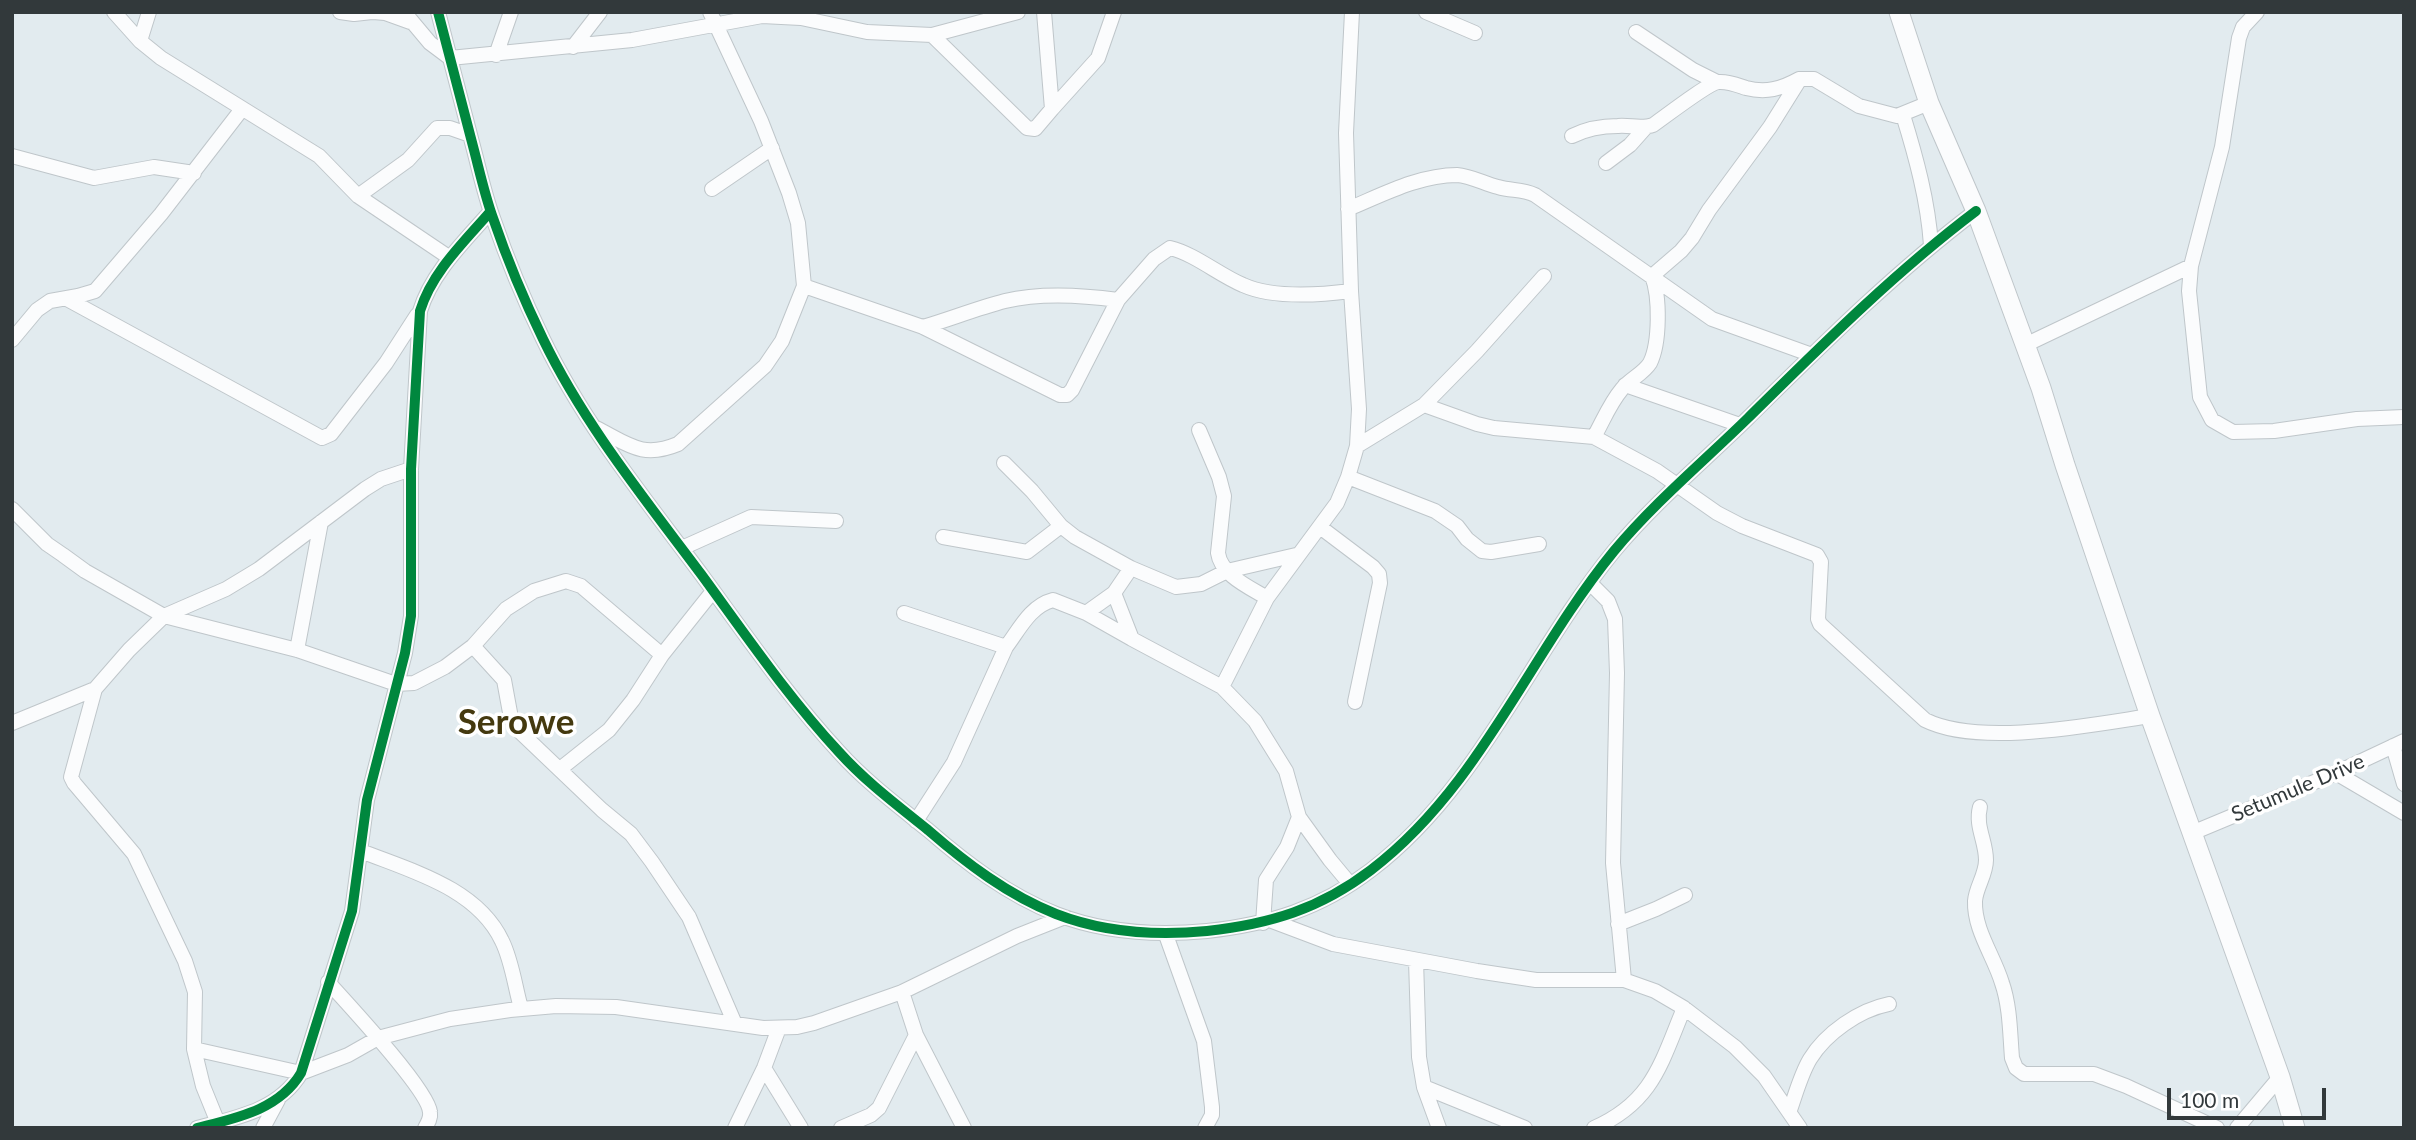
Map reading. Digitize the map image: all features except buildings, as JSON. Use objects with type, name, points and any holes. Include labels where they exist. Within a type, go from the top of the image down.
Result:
[{"type":"main road","points":[[1899,12],[1929,103],[1976,211],[2042,388],[2069,478],[2150,716],[2280,1077],[2295,1128]]},
{"type":"street","points":[[114,12],[140,41],[161,58],[319,156],[358,196],[450,258]]},
{"type":"street","points":[[140,41],[149,12]]},
{"type":"street","points":[[350,13],[373,12],[407,17],[430,43],[450,58],[632,40],[713,18],[780,16],[867,33],[932,35],[1018,12]]},
{"type":"street","points":[[439,12],[490,212],[506,256],[546,345],[594,427],[778,679],[836,749],[962,859],[1038,906],[1065,917],[1118,931],[1167,935],[1267,922],[1293,914],[1350,884],[1372,869],[1419,828],[1461,778],[1590,583],[1628,535],[1812,355],[1931,245],[1976,211]]},
{"type":"street","points":[[496,55],[511,12]]},
{"type":"street","points":[[573,47],[600,12]]},
{"type":"street","points":[[1044,12],[1052,109]]},
{"type":"street","points":[[932,35],[1027,128],[1035,129],[1098,58],[1114,12]]},
{"type":"street","points":[[1222,687],[1267,598],[1296,555],[1337,503],[1357,446],[1358,397],[1351,291],[1346,132],[1352,12]]},
{"type":"street","points":[[1426,12],[1475,33]]},
{"type":"street","points":[[2257,12],[2243,27],[2239,38],[2222,147],[2191,266],[2189,290],[2196,380],[2205,408],[2215,422],[2233,432],[2274,431],[2357,419],[2404,416]]},
{"type":"street","points":[[594,427],[648,452],[678,444],[775,354],[804,286],[799,223],[772,148],[713,18]]},
{"type":"street","points":[[1636,32],[1693,70],[1717,82],[1762,91],[1783,88],[1800,79],[1814,79],[1859,106],[1897,116],[1929,103]]},
{"type":"street","points":[[1652,275],[1692,238],[1709,209],[1770,128],[1800,79]]},
{"type":"street","points":[[1606,163],[1630,145],[1646,127],[1717,82]]},
{"type":"street","points":[[12,340],[43,305],[95,291],[194,173],[242,109]]},
{"type":"street","points":[[1903,115],[1916,157],[1931,245]]},
{"type":"street","points":[[1572,136],[1608,127],[1646,127]]},
{"type":"street","points":[[358,196],[408,160],[437,128],[450,128],[470,135]]},
{"type":"street","points":[[712,190],[772,148]]},
{"type":"street","points":[[12,156],[94,178],[154,167],[194,173]]},
{"type":"street","points":[[1348,209],[1431,178],[1463,176],[1501,188],[1520,189],[1535,195],[1712,319],[1812,355]]},
{"type":"street","points":[[67,299],[322,438],[331,435],[386,363],[450,258],[490,212]]},
{"type":"street","points":[[804,286],[923,327],[1060,395],[1067,395],[1072,390],[1118,300],[1154,259],[1170,248],[1242,285],[1263,292],[1324,294],[1351,291]]},
{"type":"street","points":[[2025,345],[2191,266]]},
{"type":"street","points":[[1594,437],[1612,402],[1625,385],[1650,363],[1655,346],[1657,299],[1652,275]]},
{"type":"street","points":[[1357,446],[1424,405],[1544,276]]},
{"type":"street","points":[[923,327],[1032,296],[1118,300]]},
{"type":"street","points":[[197,1128],[260,1109],[278,1100],[295,1084],[301,1073],[352,911],[367,800],[411,616],[411,469],[420,311]]},
{"type":"street","points":[[1625,385],[1740,425]]},
{"type":"street","points":[[1424,405],[1477,425],[1594,437],[1632,456],[1717,513],[1742,526],[1817,555],[1821,562],[1820,624],[1913,711],[1939,727],[2002,732],[2053,730],[2150,716]]},
{"type":"street","points":[[1199,430],[1223,486],[1218,553],[1220,562],[1227,571],[1267,598]]},
{"type":"street","points":[[1004,463],[1061,526],[1083,543],[1176,587],[1201,583],[1227,571],[1296,555]]},
{"type":"street","points":[[218,1123],[203,1086],[194,1049],[195,992],[186,961],[134,854],[71,777],[95,689],[164,616],[226,589],[259,569],[381,479],[411,469]]},
{"type":"street","points":[[1348,477],[1435,511],[1457,526],[1467,539],[1482,551],[1539,544]]},
{"type":"street","points":[[12,509],[55,550],[164,616],[297,650],[396,684],[405,685],[421,680],[445,667],[473,646],[495,620],[516,602],[546,586],[566,580],[581,586],[662,655]]},
{"type":"street","points":[[682,548],[751,517],[836,521]]},
{"type":"street","points":[[297,650],[321,522]]},
{"type":"street","points":[[943,537],[1027,552],[1061,526]]},
{"type":"street","points":[[1320,527],[1379,574],[1380,583],[1355,702]]},
{"type":"street","points":[[1086,613],[1114,593],[1131,568]]},
{"type":"street","points":[[1590,583],[1608,601],[1615,620],[1617,673],[1613,863],[1624,980]]},
{"type":"street","points":[[561,769],[609,730],[634,699],[662,655],[713,591]]},
{"type":"street","points":[[1114,593],[1132,639]]},
{"type":"street","points":[[916,821],[954,762],[1006,647],[1032,612],[1048,601],[1059,602],[1086,613],[1222,687],[1255,721],[1270,742],[1286,771],[1299,817],[1350,884]]},
{"type":"street","points":[[904,613],[1006,647]]},
{"type":"street","points":[[473,646],[504,680],[512,723],[602,810],[631,834],[684,906],[735,1024]]},
{"type":"street","points":[[15,720],[95,689]]},
{"type":"street","points":[[2398,744],[2404,784]]},
{"type":"street","name":"Setumule Drive","points":[[2192,833],[2336,774],[2398,744]]},
{"type":"street","points":[[2336,774],[2404,813]]},
{"type":"street","points":[[1980,807],[1979,828],[1986,863],[1975,900],[1980,929],[2003,985],[2012,1058],[2016,1068],[2024,1074],[2094,1074],[2217,1128]]},
{"type":"street","points":[[1267,922],[1266,880],[1287,847],[1299,817]]},
{"type":"street","points":[[360,851],[451,888],[487,919],[503,943],[521,1009]]},
{"type":"street","points":[[1618,924],[1685,895]]},
{"type":"street","points":[[194,1049],[301,1073],[348,1055],[379,1038],[450,1019],[521,1009],[616,1007],[779,1028],[814,1023],[902,992],[1017,936],[1065,917]]},
{"type":"street","points":[[1267,922],[1333,944],[1416,960],[1536,980],[1624,980],[1655,991],[1684,1008],[1735,1047],[1764,1076],[1800,1128]]},
{"type":"street","points":[[1167,935],[1204,1041],[1212,1107],[1212,1115],[1205,1128]]},
{"type":"street","points":[[1416,960],[1419,1057],[1424,1087],[1439,1128]]},
{"type":"street","points":[[328,982],[379,1038],[428,1105],[431,1115],[425,1128]]},
{"type":"street","points":[[902,992],[916,1035],[964,1128]]},
{"type":"street","points":[[1790,1110],[1808,1062],[1818,1047],[1869,1009],[1889,1004]]},
{"type":"street","points":[[1594,1128],[1615,1119],[1633,1105],[1649,1085],[1684,1008]]},
{"type":"street","points":[[735,1128],[764,1068],[779,1028]]},
{"type":"street","points":[[841,1128],[871,1115],[879,1108],[916,1035]]},
{"type":"street","points":[[764,1068],[801,1128]]},
{"type":"street","points":[[2237,1128],[2280,1077]]},
{"type":"street","points":[[1424,1087],[1525,1128]]},
{"type":"street","points":[[263,1128],[278,1100]]},
{"type":"cycle path","points":[[438,12],[490,210],[516,279],[543,339],[596,431],[767,665],[849,763],[973,866],[1021,898],[1056,914],[1130,932],[1207,931],[1273,919],[1313,905],[1352,884],[1371,870],[1409,837],[1443,800],[1502,718],[1584,591],[1629,533],[1859,311],[1916,259],[1976,211]]},
{"type":"cycle path","points":[[197,1128],[241,1116],[269,1104],[292,1086],[301,1073],[352,911],[367,800],[405,653],[411,616],[411,469],[420,311],[441,270],[490,212]]},
{"type":"district","name":"Serowe","points":[[516,723]]}]
